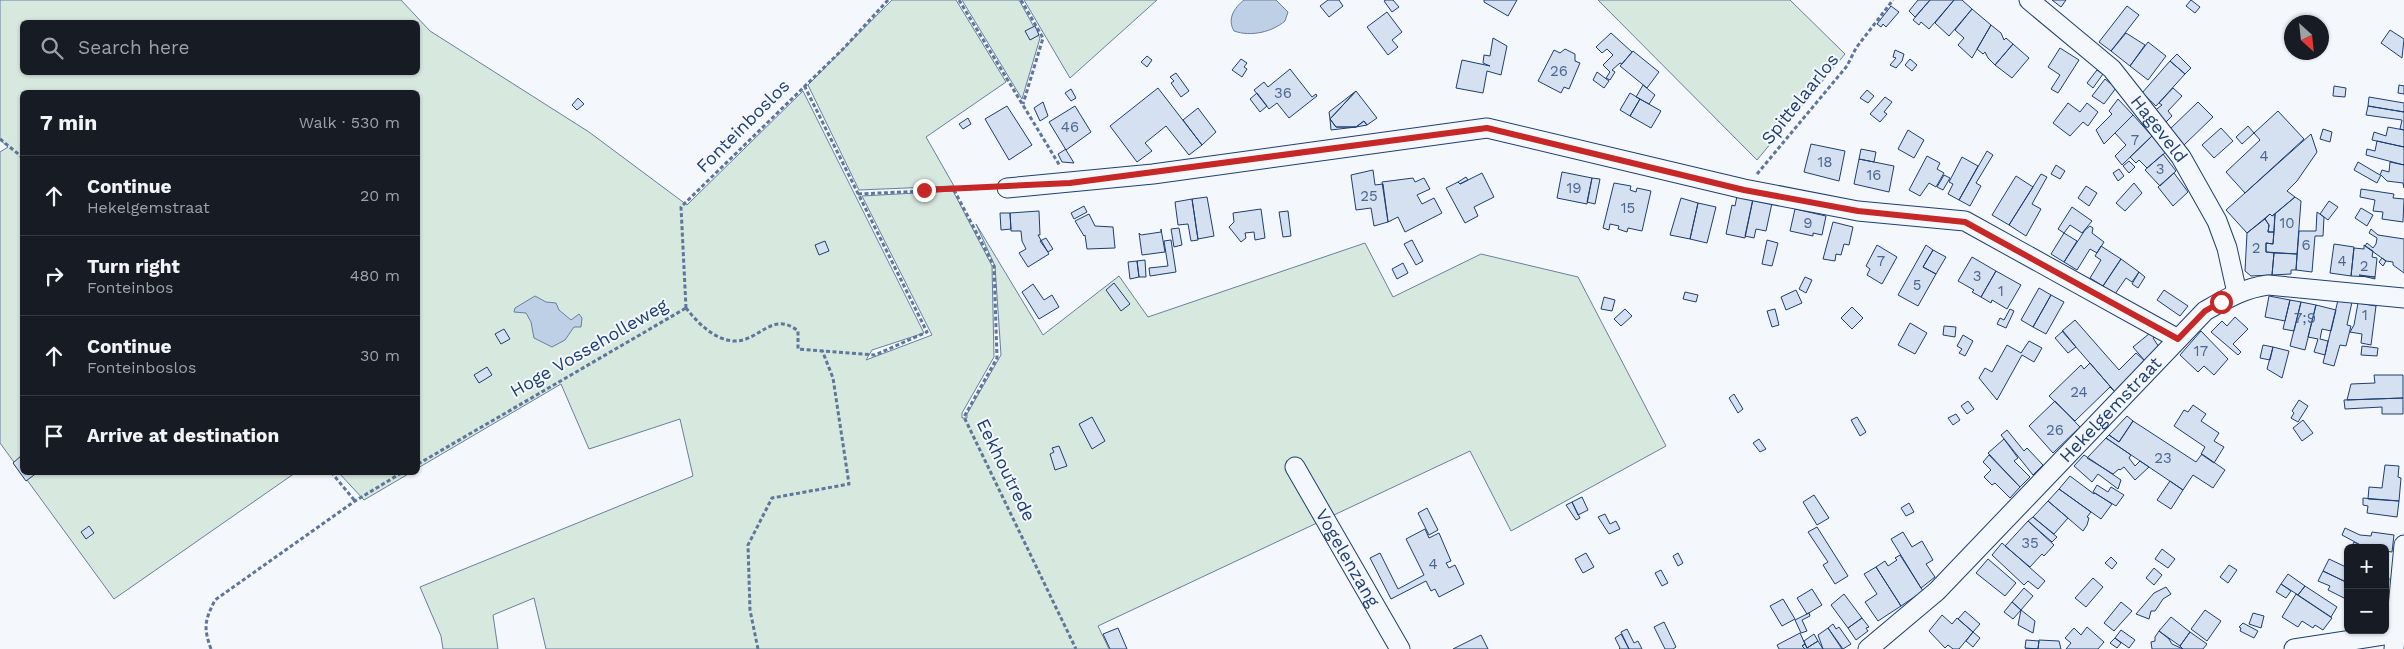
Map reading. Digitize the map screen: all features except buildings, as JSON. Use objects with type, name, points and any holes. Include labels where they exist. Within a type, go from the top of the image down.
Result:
[{"type":"street","name":"Hageveld","points":[[2029,0],[2112,69],[2181,157],[2217,221],[2227,248],[2237,293]]},
{"type":"street","points":[[1007,188],[1070,183],[1487,128],[1744,190],[1858,211],[1965,222],[2178,339]]},
{"type":"street","name":"Hekelgemstraat","points":[[1876,647],[1937,591],[2205,311],[2250,287],[2268,285],[2404,298]]},
{"type":"street","name":"Vogelenzang","points":[[1295,467],[1400,649]]},
{"type":"street","points":[[2294,649],[2398,638],[2404,545]]},
{"type":"path","points":[[804,85],[844,48],[888,0]]},
{"type":"path","points":[[959,0],[1070,183]]},
{"type":"path","points":[[1021,0],[1043,38],[1023,104]]},
{"type":"path","name":"Spittelaarlos","points":[[1744,190],[1847,66],[1856,48],[1893,0]]},
{"type":"path","name":"Fonteinboslos","points":[[681,207],[804,85],[927,332],[875,355],[822,350]]},
{"type":"path","points":[[0,139],[20,155]]},
{"type":"path","points":[[858,194],[1007,188]]},
{"type":"path","name":"Eekhoutrede","points":[[954,190],[994,266],[997,358],[964,417],[1076,649]]},
{"type":"path","name":"Hoge Vosseholleweg","points":[[420,463],[686,308],[681,207]]},
{"type":"path","points":[[686,308],[697,322],[723,338],[734,341],[747,338],[758,331],[783,323],[798,331],[798,349],[822,350],[833,378],[849,484],[772,498],[748,545],[750,610],[758,649]]},
{"type":"path","points":[[333,475],[355,501]]},
{"type":"path","points":[[211,649],[206,634],[205,619],[215,600],[355,501],[398,475]]},
{"type":"shaded area","points":[[0,0],[401,0],[420,20],[20,20],[20,75],[420,75],[420,20],[430,31],[589,132],[687,205],[803,91],[924,333],[872,350],[866,360],[932,335],[862,196],[953,191],[992,266],[994,357],[962,413],[962,418],[967,418],[967,414],[1001,355],[995,266],[976,224],[1043,335],[1119,276],[1148,317],[1365,243],[1393,297],[1481,254],[1578,277],[1666,446],[1511,531],[1470,451],[1098,626],[1109,649],[546,649],[534,598],[493,615],[498,649],[443,649],[441,636],[420,587],[693,476],[680,419],[589,449],[561,384],[420,467],[420,90],[20,90],[20,470],[0,443],[0,152],[8,147],[0,140]]},
{"type":"shaded area","points":[[892,0],[956,0],[1006,82],[926,137],[954,186],[859,190],[808,85]]},
{"type":"shaded area","points":[[962,0],[1019,0],[1040,38],[1022,99]]},
{"type":"shaded area","points":[[1024,0],[1157,0],[1070,78]]},
{"type":"shaded area","points":[[1598,0],[1790,0],[1845,54],[1757,160]]},
{"type":"shaded area","points":[[23,475],[292,475],[114,599]]},
{"type":"shaded area","points":[[341,475],[407,475],[364,500]]},
{"type":"water","points":[[1244,0],[1276,0],[1288,12],[1285,21],[1268,31],[1247,34],[1234,31],[1231,18],[1237,7]]},
{"type":"water","points":[[535,296],[546,302],[556,303],[559,310],[571,320],[579,314],[582,318],[581,327],[574,327],[565,340],[552,347],[534,338],[531,322],[526,313],[514,312],[515,308]]},
{"type":"route","points":[[924,190],[1007,188],[1153,174],[1487,128],[1744,190],[1858,211],[1965,222],[2178,339],[2205,311],[2221,302]]}]
